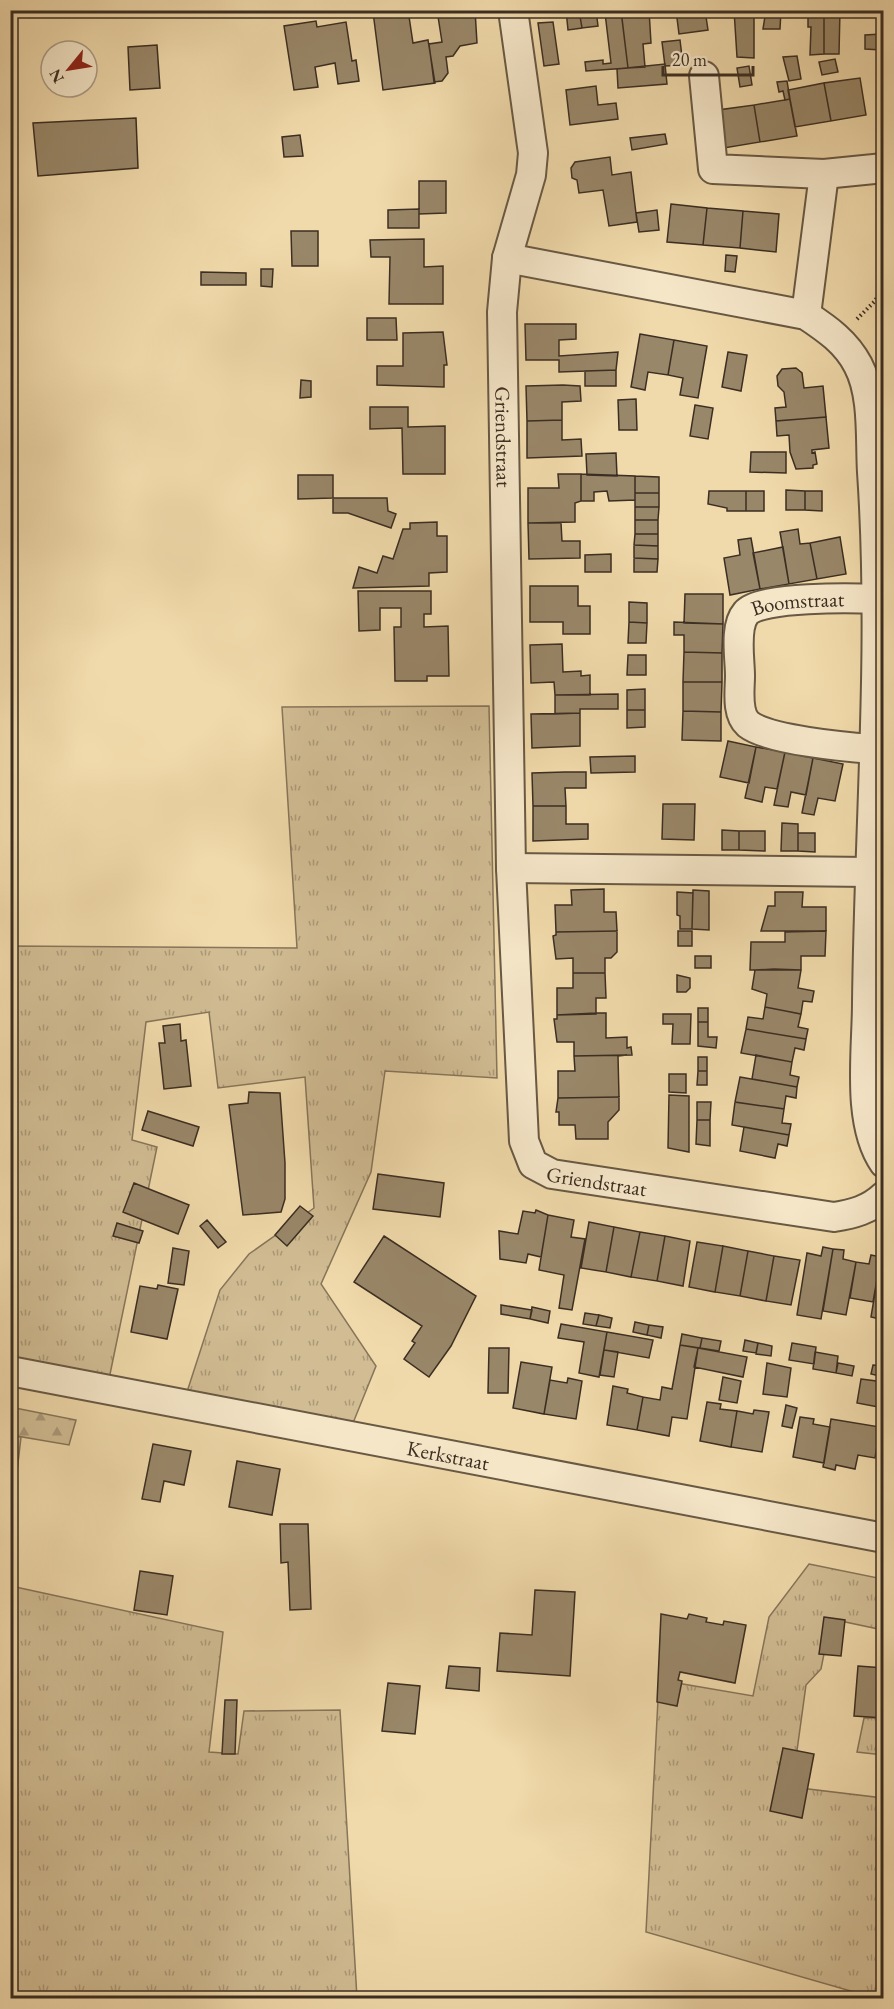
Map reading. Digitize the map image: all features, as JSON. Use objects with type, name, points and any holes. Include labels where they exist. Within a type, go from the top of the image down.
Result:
[{"type":"street","name":"Griendstraat","points":[[513,10],[533,153],[531,175],[507,258],[501,312],[511,868],[524,1141],[532,1164],[552,1174],[834,1217],[856,1213],[875,1204],[884,1196]]},
{"type":"street","points":[[704,76],[713,169],[824,174],[884,168]]},
{"type":"street","points":[[807,315],[824,174]]},
{"type":"street","name":"Boomstraat","points":[[507,258],[807,315],[838,338],[859,365],[867,396],[879,616],[868,872],[867,1116],[878,1155],[884,1163]]},
{"type":"street","name":"Boomstraat","points":[[873,749],[837,746],[758,730],[746,722],[740,706],[741,625],[747,612],[758,606],[834,596],[879,616]]},
{"type":"street","points":[[511,868],[868,872]]},
{"type":"street","name":"Kerkstraat","points":[[10,1371],[884,1538]]},
{"type":"path","points":[[838,338],[875,300],[884,285]]},
{"type":"green space","points":[[489,706],[497,1078],[385,1071],[371,1172],[321,1284],[376,1366],[351,1428],[186,1395],[220,1290],[249,1254],[314,1208],[305,1077],[218,1088],[209,1012],[146,1022],[132,1140],[157,1147],[109,1379],[11,1360],[10,946],[297,948],[282,707]]},
{"type":"green space","points":[[10,1407],[76,1420],[69,1445],[11,1435]]},
{"type":"green space","points":[[10,1435],[21,1437],[11,1524]]},
{"type":"green space","points":[[809,1564],[883,1579],[883,1630],[831,1619],[821,1669],[806,1685],[792,1787],[883,1798],[883,1998],[875,1998],[646,1932],[659,1680],[753,1696],[769,1617]]},
{"type":"green space","points":[[11,1586],[223,1632],[209,1752],[238,1754],[244,1711],[340,1710],[357,1998],[11,1998]]},
{"type":"green space","points":[[864,1718],[883,1718],[883,1755],[857,1752]]},
{"type":"building","points":[[408,10],[413,43],[428,40],[435,83],[383,90],[373,12]]},
{"type":"building","points":[[437,10],[475,10],[477,43],[460,46],[453,56],[446,57],[448,73],[442,81],[434,82],[429,44],[442,42]]},
{"type":"building","points":[[566,10],[579,10],[582,28],[568,30]]},
{"type":"building","points":[[579,10],[596,10],[598,26],[582,28]]},
{"type":"building","points":[[621,10],[649,10],[651,43],[643,44],[645,67],[628,68]]},
{"type":"building","points":[[676,10],[705,10],[708,30],[679,34]]},
{"type":"building","points":[[734,10],[754,10],[754,58],[737,57]]},
{"type":"building","points":[[766,10],[781,10],[780,29],[763,29]]},
{"type":"building","points":[[808,10],[824,10],[824,54],[810,55],[811,27],[808,27]]},
{"type":"building","points":[[824,10],[840,10],[839,54],[824,54]]},
{"type":"building","points":[[621,11],[628,68],[586,71],[585,62],[603,60],[603,64],[611,63],[605,13]]},
{"type":"building","points":[[316,21],[317,27],[346,22],[352,61],[356,60],[359,81],[338,84],[335,63],[315,67],[318,87],[294,90],[284,26]]},
{"type":"building","points":[[553,22],[559,64],[544,66],[538,23]]},
{"type":"building","points":[[881,34],[881,50],[865,49],[865,35]]},
{"type":"building","points":[[680,40],[683,65],[665,66],[662,42]]},
{"type":"building","points":[[157,45],[160,88],[130,90],[128,47]]},
{"type":"building","points":[[797,56],[801,79],[789,81],[783,57]]},
{"type":"building","points":[[835,59],[838,72],[822,75],[819,62]]},
{"type":"building","points":[[665,64],[667,84],[618,88],[617,69]]},
{"type":"building","points":[[749,66],[752,85],[740,87],[737,68]]},
{"type":"building","points":[[860,78],[866,115],[831,121],[824,83]]},
{"type":"building","points":[[787,81],[790,99],[785,100],[783,91],[779,92],[777,82]]},
{"type":"building","points":[[824,83],[831,121],[795,127],[788,90]]},
{"type":"building","points":[[596,86],[598,105],[616,103],[618,119],[570,125],[566,90]]},
{"type":"building","points":[[790,99],[797,136],[760,142],[754,105]]},
{"type":"building","points":[[754,105],[760,142],[724,148],[718,110]]},
{"type":"building","points":[[136,118],[138,168],[38,176],[33,123]]},
{"type":"building","points":[[665,134],[667,144],[632,150],[630,138]]},
{"type":"building","points":[[300,135],[303,156],[284,157],[282,137]]},
{"type":"building","points":[[610,157],[612,175],[631,172],[637,222],[609,226],[603,190],[579,193],[577,180],[572,178],[571,168],[575,162]]},
{"type":"building","points":[[419,181],[446,181],[446,213],[419,214]]},
{"type":"building","points":[[671,204],[707,208],[703,245],[667,242]]},
{"type":"building","points":[[707,208],[743,211],[740,248],[703,245]]},
{"type":"building","points":[[419,209],[419,228],[388,228],[388,210]]},
{"type":"building","points":[[657,210],[659,230],[639,232],[636,213]]},
{"type":"building","points":[[743,211],[779,214],[776,252],[740,248]]},
{"type":"building","points":[[291,231],[318,231],[318,266],[292,266]]},
{"type":"building","points":[[424,239],[424,267],[443,266],[443,304],[389,304],[390,257],[371,257],[370,240]]},
{"type":"building","points":[[726,255],[737,256],[735,272],[725,271]]},
{"type":"building","points":[[261,269],[273,269],[272,287],[261,286]]},
{"type":"building","points":[[201,272],[246,273],[246,285],[201,285]]},
{"type":"building","points":[[367,318],[396,318],[397,340],[367,340]]},
{"type":"building","points":[[525,324],[576,324],[576,339],[559,340],[559,356],[618,352],[616,370],[559,372],[559,360],[526,360]]},
{"type":"building","points":[[443,332],[447,365],[444,365],[444,387],[377,385],[377,366],[403,366],[403,333]]},
{"type":"building","points":[[640,334],[674,340],[668,375],[648,372],[645,390],[631,387]]},
{"type":"building","points":[[674,340],[707,346],[698,398],[680,395],[683,378],[668,375]]},
{"type":"building","points":[[728,352],[747,355],[741,391],[722,387]]},
{"type":"building","points":[[796,368],[802,373],[804,388],[823,386],[826,417],[776,421],[775,408],[786,407],[784,392],[778,386],[777,376],[782,369]]},
{"type":"building","points":[[616,370],[616,386],[585,386],[585,371]]},
{"type":"building","points":[[301,380],[311,381],[311,397],[300,398]]},
{"type":"building","points":[[526,386],[580,386],[581,401],[562,402],[562,420],[527,421]]},
{"type":"building","points":[[636,399],[637,430],[619,430],[618,400]]},
{"type":"building","points":[[695,405],[713,408],[708,439],[690,436]]},
{"type":"building","points":[[370,407],[408,407],[408,427],[445,426],[445,474],[403,474],[402,428],[370,429]]},
{"type":"building","points":[[826,417],[829,448],[812,450],[812,453],[815,452],[817,464],[813,465],[813,468],[796,469],[790,452],[789,435],[777,436],[776,421]]},
{"type":"building","points":[[562,420],[562,440],[581,439],[582,456],[527,458],[527,421]]},
{"type":"building","points":[[751,452],[786,452],[786,473],[750,472]]},
{"type":"building","points":[[616,453],[617,476],[587,475],[586,454]]},
{"type":"building","points":[[558,474],[581,474],[581,501],[575,503],[575,522],[528,523],[528,488],[559,488]]},
{"type":"building","points":[[581,474],[635,476],[635,500],[609,501],[607,491],[594,492],[594,501],[581,501]]},
{"type":"building","points":[[298,475],[333,475],[333,498],[298,499]]},
{"type":"building","points":[[635,476],[659,477],[659,493],[635,493]]},
{"type":"building","points":[[786,490],[805,491],[805,510],[786,510]]},
{"type":"building","points":[[709,491],[746,491],[746,511],[727,511],[727,508],[708,504]]},
{"type":"building","points":[[746,491],[764,491],[764,511],[746,511]]},
{"type":"building","points":[[805,491],[822,491],[822,511],[805,510]]},
{"type":"building","points":[[635,493],[659,493],[659,507],[635,507]]},
{"type":"building","points":[[333,498],[387,498],[388,511],[396,514],[391,528],[348,513],[333,513]]},
{"type":"building","points":[[635,507],[659,507],[658,520],[635,520]]},
{"type":"building","points":[[635,520],[658,520],[658,534],[635,534]]},
{"type":"building","points":[[437,522],[437,536],[447,536],[447,572],[429,573],[429,586],[353,588],[359,567],[377,573],[383,556],[393,559],[403,529],[410,529],[410,523]]},
{"type":"building","points":[[528,523],[561,523],[562,541],[580,541],[580,558],[529,559]]},
{"type":"building","points":[[798,529],[800,544],[810,543],[817,579],[789,584],[780,532]]},
{"type":"building","points":[[635,534],[658,534],[658,546],[634,545]]},
{"type":"building","points":[[840,537],[846,574],[817,579],[810,543]]},
{"type":"building","points":[[751,538],[760,589],[730,595],[724,558],[740,555],[738,540]]},
{"type":"building","points":[[634,545],[658,546],[658,559],[634,558]]},
{"type":"building","points":[[783,547],[789,584],[760,589],[753,553]]},
{"type":"building","points":[[611,554],[611,572],[585,572],[585,555]]},
{"type":"building","points":[[634,558],[658,559],[657,572],[634,572]]},
{"type":"building","points":[[530,586],[578,586],[578,606],[590,606],[590,634],[563,634],[563,622],[530,622]]},
{"type":"building","points":[[358,591],[431,591],[431,614],[424,614],[424,627],[448,626],[449,676],[427,676],[427,681],[395,681],[394,627],[401,627],[401,608],[380,608],[380,630],[359,631]]},
{"type":"building","points":[[685,594],[723,594],[723,624],[684,623]]},
{"type":"building","points":[[629,602],[647,603],[647,623],[629,622]]},
{"type":"building","points":[[629,622],[647,623],[646,643],[628,643]]},
{"type":"building","points":[[674,622],[723,624],[722,653],[684,652],[684,635],[674,635]]},
{"type":"building","points":[[562,644],[563,672],[581,671],[581,676],[590,675],[590,695],[555,695],[554,682],[531,683],[530,645]]},
{"type":"building","points":[[684,652],[722,653],[722,682],[683,682]]},
{"type":"building","points":[[628,655],[646,655],[646,675],[627,675]]},
{"type":"building","points":[[683,682],[722,682],[721,712],[683,711]]},
{"type":"building","points":[[645,689],[645,710],[627,710],[627,690]]},
{"type":"building","points":[[618,694],[618,709],[580,709],[580,713],[555,714],[555,695]]},
{"type":"building","points":[[627,710],[645,710],[645,727],[627,728]]},
{"type":"building","points":[[683,711],[721,712],[721,741],[682,740]]},
{"type":"building","points":[[580,713],[580,746],[532,748],[531,714]]},
{"type":"building","points":[[728,741],[756,747],[749,783],[720,777]]},
{"type":"building","points":[[756,747],[785,752],[777,789],[765,787],[762,802],[745,798]]},
{"type":"building","points":[[785,752],[813,758],[806,795],[791,792],[788,807],[774,805]]},
{"type":"building","points":[[635,756],[635,772],[591,773],[590,757]]},
{"type":"building","points":[[813,758],[843,764],[835,801],[818,798],[814,815],[802,813]]},
{"type":"building","points":[[586,772],[586,788],[565,788],[566,806],[533,806],[532,773]]},
{"type":"building","points":[[663,804],[695,804],[694,840],[662,839]]},
{"type":"building","points":[[533,806],[566,806],[566,824],[588,824],[588,839],[533,841]]},
{"type":"building","points":[[782,823],[798,824],[798,851],[781,851]]},
{"type":"building","points":[[722,830],[739,831],[739,850],[722,850]]},
{"type":"building","points":[[739,831],[765,831],[765,851],[739,850]]},
{"type":"building","points":[[798,833],[815,833],[815,852],[798,851]]},
{"type":"building","points":[[604,889],[604,912],[616,912],[617,931],[556,932],[555,905],[572,905],[571,890]]},
{"type":"building","points":[[693,890],[709,891],[709,930],[692,929]]},
{"type":"building","points":[[677,892],[693,893],[692,929],[680,929],[680,916],[677,915]]},
{"type":"building","points":[[775,892],[803,892],[802,907],[826,907],[826,931],[761,931],[768,906],[775,906]]},
{"type":"building","points":[[617,931],[617,952],[611,958],[605,958],[605,973],[573,973],[573,958],[556,959],[553,936],[556,932]]},
{"type":"building","points":[[678,931],[692,931],[692,946],[678,946]]},
{"type":"building","points":[[826,931],[825,956],[801,956],[801,970],[750,970],[751,942],[785,942],[785,932]]},
{"type":"building","points":[[695,956],[711,956],[711,968],[695,968]]},
{"type":"building","points":[[755,970],[801,970],[798,988],[814,991],[812,1002],[803,1001],[801,1014],[765,1007],[767,994],[752,989]]},
{"type":"building","points":[[573,973],[605,973],[606,998],[596,998],[596,1014],[557,1015],[557,988],[573,988]]},
{"type":"building","points":[[677,975],[690,978],[690,988],[686,992],[677,992]]},
{"type":"building","points":[[765,1007],[801,1014],[798,1027],[808,1029],[806,1039],[746,1029],[748,1017],[763,1019]]},
{"type":"building","points":[[698,1008],[708,1008],[708,1022],[698,1022]]},
{"type":"building","points":[[606,1013],[606,1038],[627,1037],[627,1048],[631,1047],[632,1055],[574,1056],[574,1042],[557,1042],[554,1019],[557,1019],[557,1015]]},
{"type":"building","points":[[663,1014],[691,1014],[690,1044],[672,1044],[673,1024],[663,1024]]},
{"type":"building","points":[[698,1022],[708,1022],[708,1037],[717,1037],[716,1048],[698,1046]]},
{"type":"building","points":[[180,1024],[181,1041],[186,1040],[191,1086],[164,1089],[159,1043],[165,1043],[163,1026]]},
{"type":"building","points":[[746,1029],[806,1039],[804,1050],[795,1048],[792,1062],[741,1053]]},
{"type":"building","points":[[627,1055],[618,1056],[619,1097],[558,1098],[558,1071],[575,1071],[574,1056]]},
{"type":"building","points":[[756,1055],[792,1062],[790,1075],[799,1077],[797,1087],[752,1079]]},
{"type":"building","points":[[698,1057],[707,1057],[707,1071],[698,1071]]},
{"type":"building","points":[[698,1071],[707,1071],[707,1085],[697,1085]]},
{"type":"building","points":[[669,1074],[686,1074],[686,1093],[669,1092]]},
{"type":"building","points":[[740,1077],[797,1087],[796,1098],[786,1096],[784,1109],[735,1102]]},
{"type":"building","points":[[249,1092],[280,1093],[285,1163],[285,1199],[281,1212],[243,1215],[229,1105],[248,1103]]},
{"type":"building","points":[[669,1095],[689,1096],[689,1152],[668,1148]]},
{"type":"building","points":[[619,1097],[619,1110],[608,1122],[608,1139],[576,1139],[575,1125],[559,1125],[559,1112],[556,1112],[558,1098]]},
{"type":"building","points":[[697,1102],[711,1102],[710,1120],[697,1120]]},
{"type":"building","points":[[735,1102],[784,1109],[782,1123],[791,1124],[789,1135],[732,1125]]},
{"type":"building","points":[[148,1111],[199,1127],[193,1146],[142,1130]]},
{"type":"building","points":[[697,1120],[710,1120],[710,1146],[696,1144]]},
{"type":"building","points":[[744,1127],[789,1135],[787,1146],[778,1144],[775,1158],[740,1151]]},
{"type":"building","points":[[378,1174],[444,1183],[440,1217],[373,1209]]},
{"type":"building","points":[[134,1183],[189,1205],[178,1234],[123,1212]]},
{"type":"building","points":[[300,1206],[313,1216],[287,1246],[275,1235]]},
{"type":"building","points":[[536,1210],[548,1215],[541,1257],[528,1254],[526,1263],[500,1259],[499,1231],[518,1234],[523,1211],[535,1213]]},
{"type":"building","points":[[548,1215],[574,1220],[571,1237],[585,1239],[572,1310],[559,1308],[564,1275],[539,1270]]},
{"type":"building","points":[[207,1220],[226,1242],[218,1248],[200,1226]]},
{"type":"building","points":[[589,1222],[614,1227],[606,1272],[581,1268]]},
{"type":"building","points":[[117,1223],[143,1231],[139,1243],[113,1236]]},
{"type":"building","points":[[614,1227],[640,1232],[631,1277],[606,1272]]},
{"type":"building","points":[[640,1232],[665,1236],[657,1281],[631,1277]]},
{"type":"building","points":[[384,1236],[476,1296],[451,1346],[429,1377],[404,1359],[415,1343],[412,1341],[422,1326],[354,1282]]},
{"type":"building","points":[[665,1236],[690,1241],[683,1286],[657,1281]]},
{"type":"building","points":[[697,1242],[723,1246],[715,1292],[689,1287]]},
{"type":"building","points":[[723,1246],[748,1251],[740,1296],[715,1292]]},
{"type":"building","points":[[823,1247],[833,1249],[821,1319],[797,1315],[807,1253],[821,1256]]},
{"type":"building","points":[[173,1248],[189,1251],[184,1285],[168,1283]]},
{"type":"building","points":[[833,1249],[844,1250],[843,1259],[856,1262],[846,1315],[823,1311]]},
{"type":"building","points":[[748,1251],[774,1256],[766,1301],[740,1296]]},
{"type":"building","points":[[871,1255],[881,1257],[873,1302],[850,1298],[856,1262],[869,1264]]},
{"type":"building","points":[[774,1256],[800,1260],[791,1305],[766,1301]]},
{"type":"building","points":[[881,1257],[884,1257],[884,1320],[871,1317]]},
{"type":"building","points":[[158,1285],[178,1289],[167,1339],[131,1332],[140,1286],[157,1289]]},
{"type":"building","points":[[501,1305],[532,1310],[530,1319],[501,1314]]},
{"type":"building","points":[[532,1307],[550,1311],[548,1323],[530,1319]]},
{"type":"building","points":[[585,1313],[599,1315],[596,1326],[583,1324]]},
{"type":"building","points":[[599,1315],[612,1318],[610,1328],[596,1326]]},
{"type":"building","points":[[635,1322],[649,1325],[647,1335],[633,1332]]},
{"type":"building","points":[[561,1324],[607,1332],[599,1377],[579,1373],[584,1342],[558,1338]]},
{"type":"building","points":[[649,1325],[663,1327],[661,1338],[647,1335]]},
{"type":"building","points":[[607,1332],[653,1340],[649,1358],[604,1350]]},
{"type":"building","points":[[682,1334],[702,1338],[700,1348],[680,1345]]},
{"type":"building","points":[[702,1338],[721,1341],[719,1351],[700,1348]]},
{"type":"building","points":[[745,1340],[758,1343],[756,1353],[743,1351]]},
{"type":"building","points":[[758,1343],[772,1346],[771,1356],[756,1354]]},
{"type":"building","points":[[792,1343],[816,1347],[814,1364],[789,1360]]},
{"type":"building","points":[[680,1345],[698,1348],[687,1419],[672,1417],[669,1436],[637,1430],[643,1397],[660,1400],[662,1387],[672,1389]]},
{"type":"building","points":[[489,1348],[509,1348],[508,1393],[488,1393]]},
{"type":"building","points":[[698,1348],[747,1357],[743,1377],[694,1367]]},
{"type":"building","points":[[604,1350],[618,1352],[614,1377],[600,1375]]},
{"type":"building","points":[[815,1352],[838,1356],[836,1373],[813,1369]]},
{"type":"building","points":[[521,1362],[552,1367],[544,1414],[513,1408]]},
{"type":"building","points":[[767,1363],[791,1368],[787,1397],[763,1394]]},
{"type":"building","points":[[838,1363],[854,1366],[852,1376],[836,1373]]},
{"type":"building","points":[[873,1365],[884,1366],[884,1377],[871,1374]]},
{"type":"building","points":[[723,1377],[741,1381],[737,1403],[719,1400]]},
{"type":"building","points":[[568,1378],[582,1381],[576,1419],[544,1414],[550,1380],[567,1383]]},
{"type":"building","points":[[861,1379],[884,1382],[884,1408],[857,1403]]},
{"type":"building","points":[[613,1386],[628,1389],[627,1393],[643,1397],[637,1430],[607,1425]]},
{"type":"building","points":[[707,1402],[721,1404],[720,1409],[737,1411],[731,1447],[700,1441]]},
{"type":"building","points":[[786,1405],[797,1408],[792,1428],[782,1426]]},
{"type":"building","points":[[754,1410],[769,1412],[762,1452],[731,1447],[737,1411],[753,1414]]},
{"type":"building","points":[[800,1417],[814,1419],[813,1424],[830,1427],[824,1463],[793,1457]]},
{"type":"building","points":[[831,1419],[880,1427],[875,1458],[858,1455],[855,1469],[836,1465],[835,1470],[823,1467]]},
{"type":"building","points":[[153,1444],[191,1451],[184,1485],[164,1481],[160,1502],[142,1499]]},
{"type":"building","points":[[237,1461],[280,1469],[272,1515],[229,1507]]},
{"type":"building","points":[[280,1524],[308,1524],[311,1609],[290,1610],[288,1562],[281,1563]]},
{"type":"building","points":[[140,1571],[173,1576],[167,1615],[134,1610]]},
{"type":"building","points":[[535,1590],[575,1592],[570,1676],[497,1671],[500,1633],[532,1635]]},
{"type":"building","points":[[661,1614],[687,1619],[689,1614],[707,1618],[706,1622],[723,1625],[724,1621],[746,1625],[735,1683],[680,1672],[678,1680],[682,1681],[677,1706],[657,1702]]},
{"type":"building","points":[[824,1617],[845,1620],[841,1656],[819,1654]]},
{"type":"building","points":[[449,1666],[480,1668],[479,1691],[446,1688]]},
{"type":"building","points":[[858,1666],[884,1668],[884,1718],[854,1716]]},
{"type":"building","points":[[388,1683],[420,1686],[415,1734],[382,1731]]},
{"type":"building","points":[[225,1700],[237,1700],[235,1754],[222,1754]]},
{"type":"building","points":[[783,1748],[814,1754],[802,1818],[770,1811]]}]
